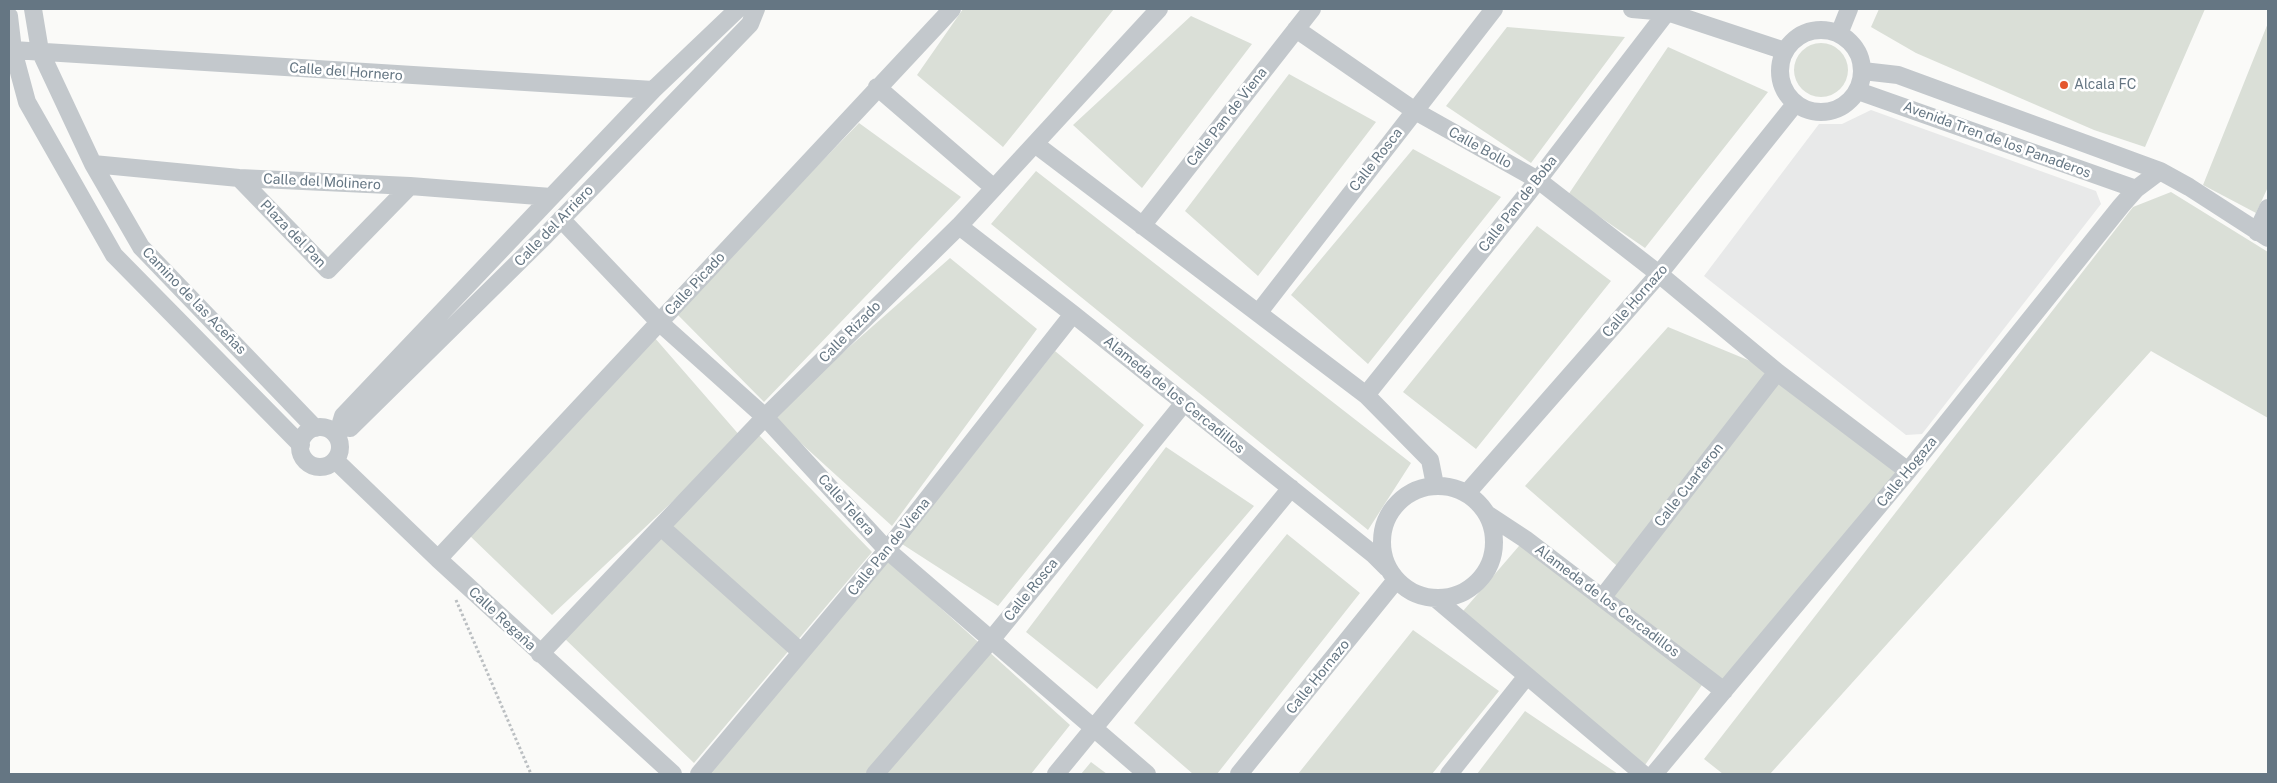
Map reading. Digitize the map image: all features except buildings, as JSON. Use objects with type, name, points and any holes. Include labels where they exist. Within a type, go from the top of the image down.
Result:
[{"type":"street","name":"Camino de las Aceñas","points":[[33,9],[40,51],[93,164],[141,247],[316,428]]},
{"type":"street","name":"Calle del Arriero","points":[[738,9],[653,90],[343,416],[337,429],[350,428],[561,219],[750,24],[756,9]]},
{"type":"street","name":"Calle Picado","points":[[438,559],[877,87],[952,9]]},
{"type":"street","name":"Calle Rizado","points":[[540,654],[765,416],[958,226],[1159,9]]},
{"type":"street","name":"Calle Pan de Viena","points":[[1142,226],[1312,9]]},
{"type":"street","name":"Calle Rosca","points":[[1259,312],[1494,9]]},
{"type":"street","points":[[1632,9],[1667,12],[1785,51]]},
{"type":"street","points":[[1839,34],[1849,9]]},
{"type":"street","name":"Calle Pan de Boba","points":[[1366,394],[1538,180],[1667,12]]},
{"type":"street","points":[[9,16],[13,50],[26,102],[114,255],[301,445],[303,456],[312,465],[324,466],[335,460],[340,448],[337,429],[316,428],[307,432],[301,445]]},
{"type":"street","name":"Calle Bollo","points":[[1296,29],[1414,111],[1538,180],[1659,274],[1777,372],[1908,471]]},
{"type":"street","points":[[1829,30],[1839,34],[1849,41],[1857,52],[1863,71],[1862,81],[1849,102],[1830,111],[1808,111],[1796,104],[1786,93],[1780,80],[1780,65],[1785,51],[1791,42],[1808,32],[1829,30]]},
{"type":"street","points":[[13,50],[40,51]]},
{"type":"street","name":"Calle del Hornero","points":[[40,51],[315,70],[653,90]]},
{"type":"street","points":[[1863,71],[1898,75],[2160,171],[2190,187],[2263,235],[2268,208]]},
{"type":"street","points":[[877,87],[994,188]]},
{"type":"street","name":"Avenida Tren de los Panaderos","points":[[1858,90],[2136,189]]},
{"type":"street","name":"Calle Hornazo","points":[[1467,493],[1659,274],[1796,104]]},
{"type":"street","points":[[1034,144],[1366,394],[1430,460],[1435,485]]},
{"type":"street","name":"Calle del Molinero","points":[[93,164],[239,178],[410,186],[551,197]]},
{"type":"street","name":"Calle Hogaza","points":[[1654,774],[1908,471],[2136,189],[2160,171]]},
{"type":"street","name":"Plaza del Pan","points":[[239,178],[328,270],[410,186]]},
{"type":"street","name":"Calle Telera","points":[[561,219],[659,322],[765,416],[887,550],[1147,774]]},
{"type":"street","name":"Alameda de los Cercadillos","points":[[958,226],[1073,314],[1291,488],[1373,554],[1392,574]]},
{"type":"street","name":"Calle Pan de Viena","points":[[698,774],[887,550],[1073,314]]},
{"type":"street","name":"Calle Cuarteron","points":[[1602,598],[1777,372]]},
{"type":"street","name":"Calle Rosca","points":[[875,774],[991,640],[1184,403]]},
{"type":"street","name":"Calle Regaña","points":[[335,460],[540,654],[673,774]]},
{"type":"street","points":[[1435,485],[1448,486],[1467,493],[1488,514],[1495,542],[1494,552],[1486,571],[1474,586],[1454,596],[1435,598],[1412,592],[1392,574],[1381,551],[1382,531],[1387,516],[1399,500],[1416,489],[1435,485]]},
{"type":"street","points":[[1056,774],[1291,488]]},
{"type":"street","name":"Alameda de los Cercadillos","points":[[1488,514],[1525,539],[1724,691]]},
{"type":"street","points":[[661,527],[801,652]]},
{"type":"street","name":"Calle Hornazo","points":[[1239,774],[1392,574]]},
{"type":"street","points":[[1435,598],[1526,677],[1643,774]]},
{"type":"street","points":[[1449,774],[1526,677]]},
{"type":"path","points":[[453,595],[531,774]]},
{"type":"shaded area","points":[[963,9],[1114,9],[1003,147],[917,75]]},
{"type":"shaded area","name":"Alcala FC","points":[[1879,9],[2205,9],[2145,147],[2094,130],[1916,53],[1871,27]]},
{"type":"shaded area","points":[[1191,16],[1252,44],[1142,188],[1073,125]]},
{"type":"shaded area","points":[[2268,23],[2268,187],[2256,213],[2203,185]]},
{"type":"shaded area","points":[[1507,27],[1625,37],[1531,163],[1446,106]]},
{"type":"shaded area","points":[[1821,43],[1831,45],[1840,51],[1846,60],[1848,70],[1846,80],[1840,89],[1831,95],[1821,97],[1811,95],[1802,89],[1796,80],[1794,70],[1796,60],[1802,51],[1811,45]]},
{"type":"shaded area","points":[[1668,47],[1768,92],[1645,248],[1568,195]]},
{"type":"shaded area","points":[[1289,74],[1376,122],[1258,276],[1185,211]]},
{"type":"shaded area","points":[[1871,110],[2096,191],[2101,204],[1922,434],[1906,435],[1704,276],[1819,124],[1842,124]]},
{"type":"shaded area","points":[[859,123],[961,197],[764,402],[675,312]]},
{"type":"shaded area","points":[[1413,149],[1501,197],[1368,364],[1291,295]]},
{"type":"shaded area","points":[[1036,171],[1411,463],[1368,530],[991,224]]},
{"type":"shaded area","points":[[2171,192],[2268,252],[2268,418],[2151,351],[1770,774],[1723,774],[1704,759],[2133,207]]},
{"type":"shaded area","points":[[1537,226],[1611,281],[1476,449],[1403,392]]},
{"type":"shaded area","points":[[950,258],[1037,329],[892,526],[771,416]]},
{"type":"shaded area","points":[[1668,327],[1777,372],[1908,471],[1724,691],[1707,678],[1640,772],[1457,618],[1525,539],[1602,598],[1623,571],[1525,486]]},
{"type":"shaded area","points":[[654,337],[741,437],[552,615],[469,535]]},
{"type":"shaded area","points":[[1055,351],[1144,425],[998,606],[902,544]]},
{"type":"shaded area","points":[[756,432],[872,552],[694,763],[563,637]]},
{"type":"shaded area","points":[[1166,447],[1254,506],[1097,689],[1026,632]]},
{"type":"shaded area","points":[[1287,534],[1360,593],[1217,774],[1193,774],[1134,723]]},
{"type":"shaded area","points":[[882,555],[1070,725],[1031,774],[707,774]]},
{"type":"shaded area","points":[[1413,630],[1499,691],[1432,774],[1298,774]]},
{"type":"shaded area","points":[[1525,711],[1618,774],[1477,774]]},
{"type":"shaded area","points":[[1091,762],[1107,774],[1081,774]]},
{"type":"place","name":"Alcala FC","points":[[2064,85]]}]
